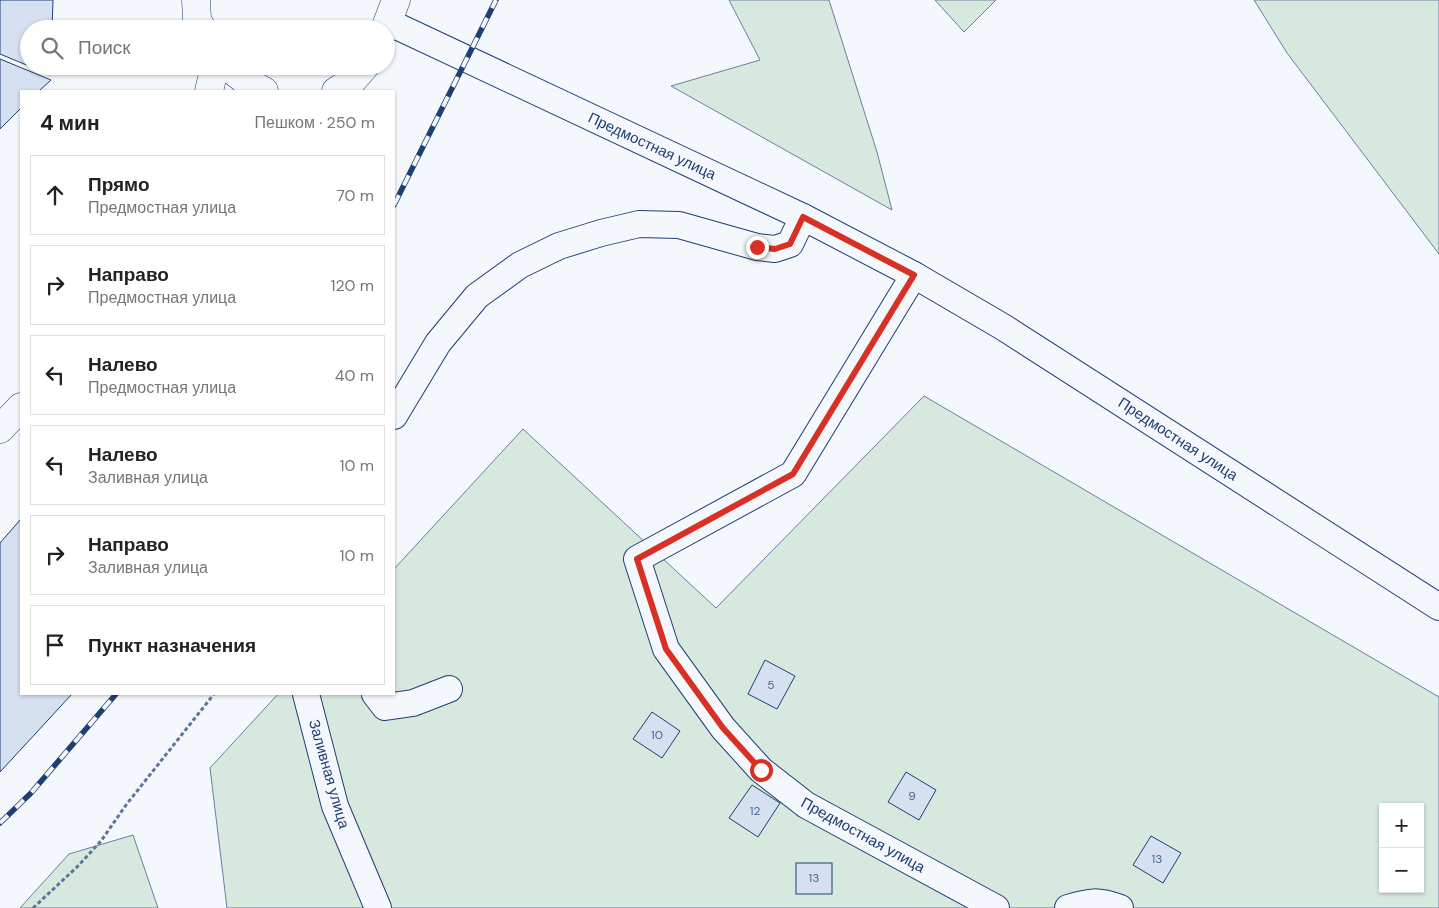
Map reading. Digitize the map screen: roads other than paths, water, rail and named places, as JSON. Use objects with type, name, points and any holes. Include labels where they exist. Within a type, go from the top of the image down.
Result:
[{"type":"main road","points":[[196,0],[198,20]]},
{"type":"main road","points":[[209,90],[213,75]]},
{"type":"main road","points":[[238,75],[262,90]]},
{"type":"main road","points":[[338,90],[352,81],[357,75]]},
{"type":"main road","points":[[0,429],[20,408]]},
{"type":"street","name":"Предмостная улица","points":[[390,17],[803,217],[914,275],[1004,327],[1439,607]]},
{"type":"street","points":[[395,414],[438,342],[476,296],[520,265],[559,246],[601,232],[639,224],[679,225],[757,247],[775,249],[790,244],[803,217]]},
{"type":"street","name":"Предмостная улица","points":[[914,275],[793,474],[637,559],[666,649],[723,728],[761,770],[806,805],[996,908]]},
{"type":"street","points":[[376,695],[385,706],[412,703],[448,689]]},
{"type":"street","name":"Заливная улица","points":[[306,695],[335,806],[378,908]]},
{"type":"street","points":[[1068,908],[1087,902],[1106,903],[1120,908]]},
{"type":"railway","points":[[395,203],[496,0]]},
{"type":"railway","points":[[0,823],[31,793],[115,695]]}]
